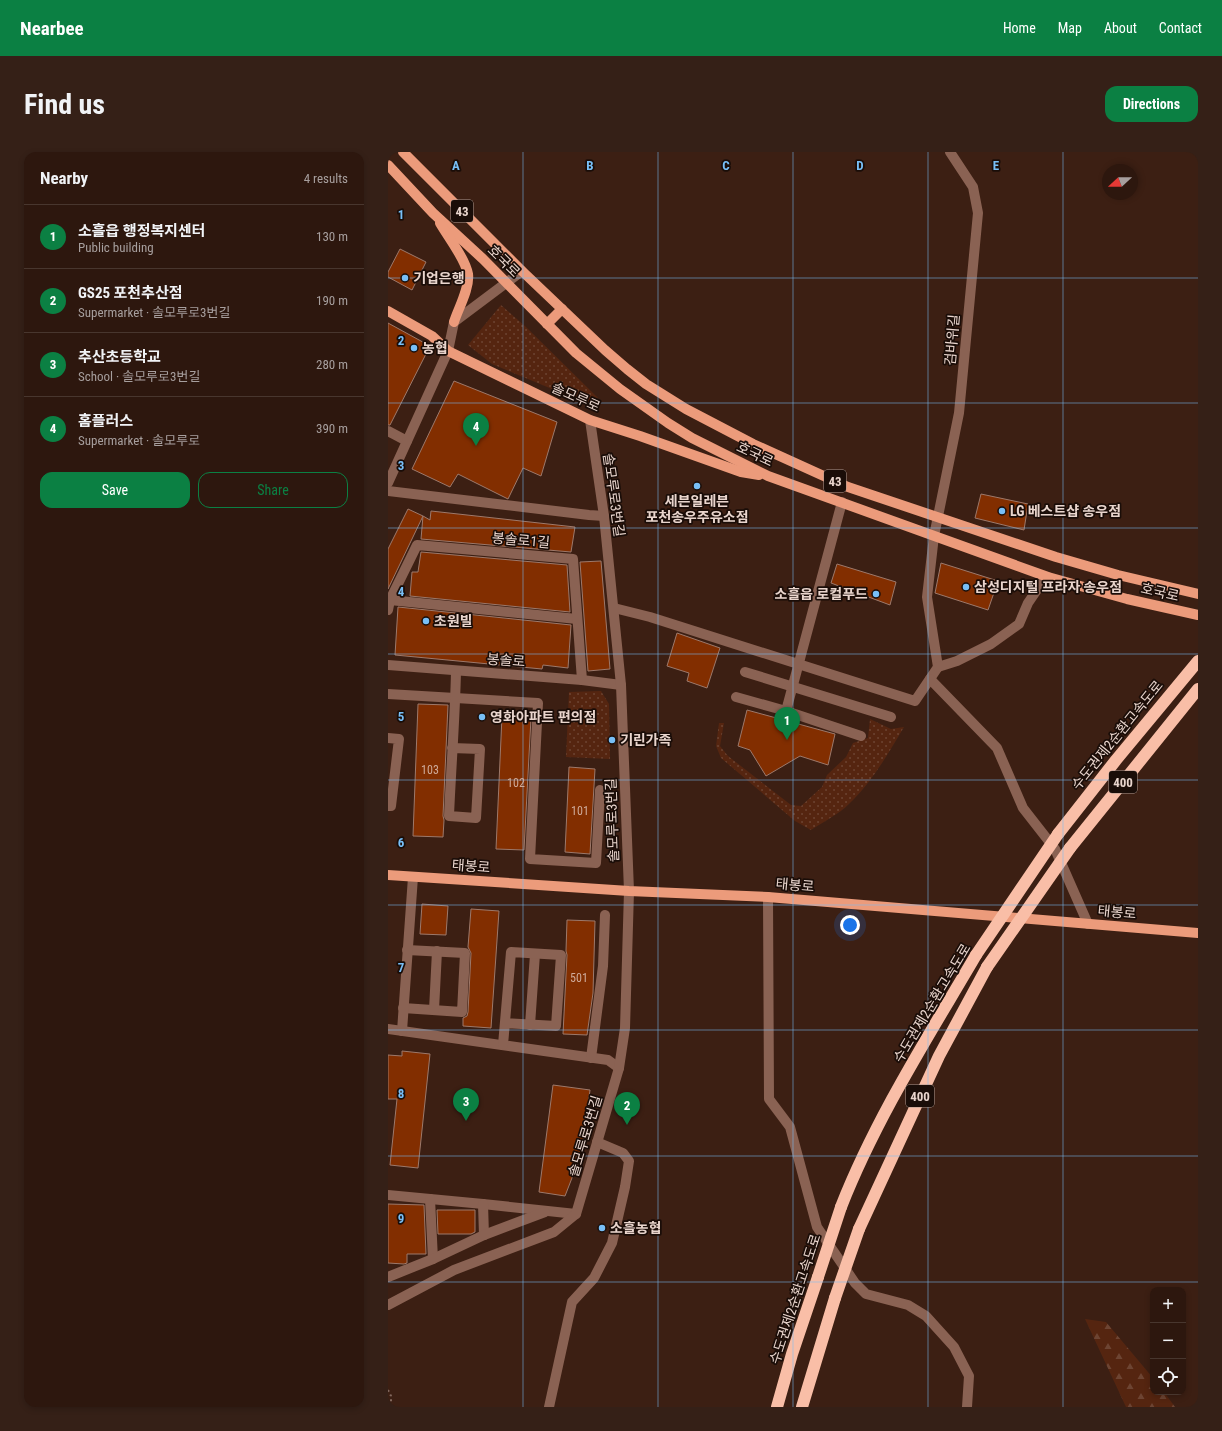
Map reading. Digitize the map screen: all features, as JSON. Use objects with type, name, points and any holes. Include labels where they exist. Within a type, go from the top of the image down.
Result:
[{"type":"highway","name":"수도권제2순환고속도로","points":[[777,1407],[792,1354],[841,1207],[877,1128],[917,1055],[976,956],[1058,834],[1162,702],[1198,661]]},
{"type":"highway","name":"수도권제2순환고속도로","points":[[802,1407],[835,1298],[859,1229],[939,1056],[987,967],[1070,848],[1198,688]]},
{"type":"main road","name":"호국로","points":[[403,152],[522,271],[627,369],[646,384],[686,408],[753,444],[848,487],[1056,557],[1118,575],[1198,594]]},
{"type":"main road","name":"호국로","points":[[388,165],[433,213],[576,353],[643,406],[692,438],[768,476],[1048,577],[1126,599],[1198,615]]},
{"type":"main road","points":[[433,213],[462,260],[468,275],[466,288],[454,322]]},
{"type":"main road","points":[[547,324],[562,309]]},
{"type":"main road","name":"솔모루로","points":[[388,311],[432,336],[448,351],[590,420],[741,472],[768,476]]},
{"type":"main road","name":"태봉로","points":[[388,875],[629,891],[768,897],[1198,933]]},
{"type":"street","name":"검바위길","points":[[938,667],[927,597],[934,536],[959,413],[978,213],[972,188],[950,152]]},
{"type":"street","points":[[388,483],[448,351],[454,322],[522,271]]},
{"type":"street","name":"솔모루로3번길","points":[[576,1214],[619,1068],[625,1028],[629,891],[621,685],[604,516],[590,420]]},
{"type":"street","points":[[388,431],[407,441]]},
{"type":"street","points":[[388,491],[604,516]]},
{"type":"street","points":[[786,711],[842,502]]},
{"type":"street","name":"봉솔로1길","points":[[389,605],[417,545],[573,559],[582,680]]},
{"type":"street","points":[[614,608],[650,617],[799,663],[915,701],[938,667],[957,662],[990,644],[1019,624],[1028,603],[1041,584],[1048,577]]},
{"type":"street","points":[[389,605],[577,619]]},
{"type":"street","name":"봉솔로","points":[[388,665],[582,680],[621,685]]},
{"type":"street","points":[[452,748],[480,750],[476,818],[449,816],[452,748],[456,698],[456,671]]},
{"type":"street","points":[[745,672],[891,717]]},
{"type":"street","points":[[930,679],[997,748],[1022,808],[1055,849],[1088,924]]},
{"type":"street","points":[[388,694],[538,703],[530,859],[596,863],[600,790]]},
{"type":"street","points":[[736,697],[786,711],[861,736]]},
{"type":"street","points":[[388,738],[399,739],[391,806],[388,806]]},
{"type":"street","points":[[402,1031],[413,877]]},
{"type":"street","points":[[768,897],[769,1099],[790,1127],[817,1228],[855,1283],[866,1294],[908,1305],[926,1316],[954,1347],[969,1376],[967,1407]]},
{"type":"street","points":[[591,1058],[603,966],[605,915]]},
{"type":"street","points":[[403,1008],[462,1012],[465,953],[407,950]]},
{"type":"street","points":[[434,1010],[437,951]]},
{"type":"street","points":[[503,1045],[511,952],[561,955],[556,1026],[505,1023]]},
{"type":"street","points":[[530,1025],[535,954]]},
{"type":"street","points":[[388,1029],[608,1060],[619,1068]]},
{"type":"street","points":[[549,1407],[572,1302],[594,1278],[612,1243],[625,1187],[629,1161],[623,1152],[597,1142]]},
{"type":"street","points":[[388,1195],[430,1198],[576,1214]]},
{"type":"street","points":[[430,1198],[432,1259]]},
{"type":"street","points":[[483,1204],[484,1235]]},
{"type":"street","points":[[388,1277],[484,1235],[548,1212]]},
{"type":"street","points":[[388,1305],[454,1270],[554,1232],[576,1214]]},
{"type":"path","points":[[388,1390],[391,1396],[391,1407]]},
{"type":"green space","points":[[501,305],[526,327],[598,398],[593,406],[492,364],[468,345]]},
{"type":"green space","points":[[601,691],[609,704],[610,759],[566,757],[569,692]]},
{"type":"green space","points":[[870,719],[891,729],[904,727],[879,767],[849,804],[841,811],[811,830],[795,821],[721,758],[716,746],[719,723],[724,723],[720,746],[728,756],[791,805],[801,806],[822,787],[827,775],[846,757],[853,743],[868,738]]},
{"type":"green space","points":[[1085,1319],[1106,1322],[1150,1374],[1150,1395],[1166,1395],[1175,1407],[1126,1407]]},
{"type":"building","points":[[400,249],[426,262],[412,290],[388,277],[388,272]]},
{"type":"building","points":[[388,323],[430,346],[390,425],[388,425]]},
{"type":"building","points":[[454,381],[557,422],[541,476],[523,468],[508,499],[458,474],[450,487],[412,469]]},
{"type":"building","name":"LG 베스트샵 송우점","points":[[981,494],[1028,504],[1024,530],[975,518]]},
{"type":"building","points":[[408,509],[423,516],[388,589],[388,549]]},
{"type":"building","points":[[431,511],[575,527],[571,552],[421,539],[423,516],[430,520]]},
{"type":"building","points":[[421,552],[567,565],[570,612],[410,596],[412,572],[418,572]]},
{"type":"building","points":[[601,561],[610,669],[588,671],[580,562]]},
{"type":"building","name":"삼성디지털 프라자 송우점","points":[[941,563],[998,581],[988,610],[935,593]]},
{"type":"building","name":"소흘읍 로컬푸드","points":[[837,564],[896,582],[890,605],[831,583]]},
{"type":"building","points":[[398,607],[571,625],[568,668],[543,665],[542,669],[395,655]]},
{"type":"building","points":[[677,633],[720,648],[707,688],[687,681],[689,673],[667,666]]},
{"type":"building","points":[[418,704],[448,705],[443,837],[413,836]]},
{"type":"building","points":[[747,710],[835,734],[828,765],[800,756],[766,776],[750,750],[738,746]]},
{"type":"building","points":[[502,716],[531,718],[524,850],[496,849]]},
{"type":"building","points":[[569,767],[595,769],[590,854],[565,852]]},
{"type":"building","points":[[422,904],[448,906],[446,935],[420,934]]},
{"type":"building","points":[[471,909],[499,911],[491,1028],[463,1026],[463,1018],[467,1016],[468,1012],[471,953],[468,947]]},
{"type":"building","points":[[567,920],[595,921],[593,993],[587,1035],[563,1034],[567,955]]},
{"type":"building","points":[[402,1051],[430,1054],[418,1168],[390,1165],[397,1099],[388,1099],[388,1055],[402,1056]]},
{"type":"building","points":[[553,1085],[590,1090],[582,1152],[565,1196],[539,1192]]},
{"type":"building","points":[[388,1204],[424,1205],[426,1254],[407,1254],[407,1263],[404,1264],[388,1263]]},
{"type":"building","points":[[437,1210],[475,1210],[475,1232],[471,1234],[438,1234]]},
{"type":"place","name":"기업은행","points":[[405,278]]},
{"type":"place","name":"농협","points":[[414,348]]},
{"type":"place","name":"홈플러스","points":[[476,446]]},
{"type":"place","name":"세븐일레븐 포천송우주유소점","points":[[697,486]]},
{"type":"place","name":"LG 베스트샵 송우점","points":[[1002,511]]},
{"type":"place","name":"삼성디지털 프라자 송우점","points":[[966,587]]},
{"type":"place","name":"소흘읍 로컬푸드","points":[[876,594]]},
{"type":"place","name":"초원빌","points":[[426,621]]},
{"type":"place","name":"영화아파트 편의점","points":[[482,717]]},
{"type":"place","name":"기린가족","points":[[612,740]]},
{"type":"place","name":"소흘읍 행정복지센터","points":[[787,740]]},
{"type":"place","name":"추산초등학교","points":[[466,1121]]},
{"type":"place","name":"GS25 포천추산점","points":[[627,1125]]},
{"type":"place","name":"소흘농협","points":[[602,1228]]}]
